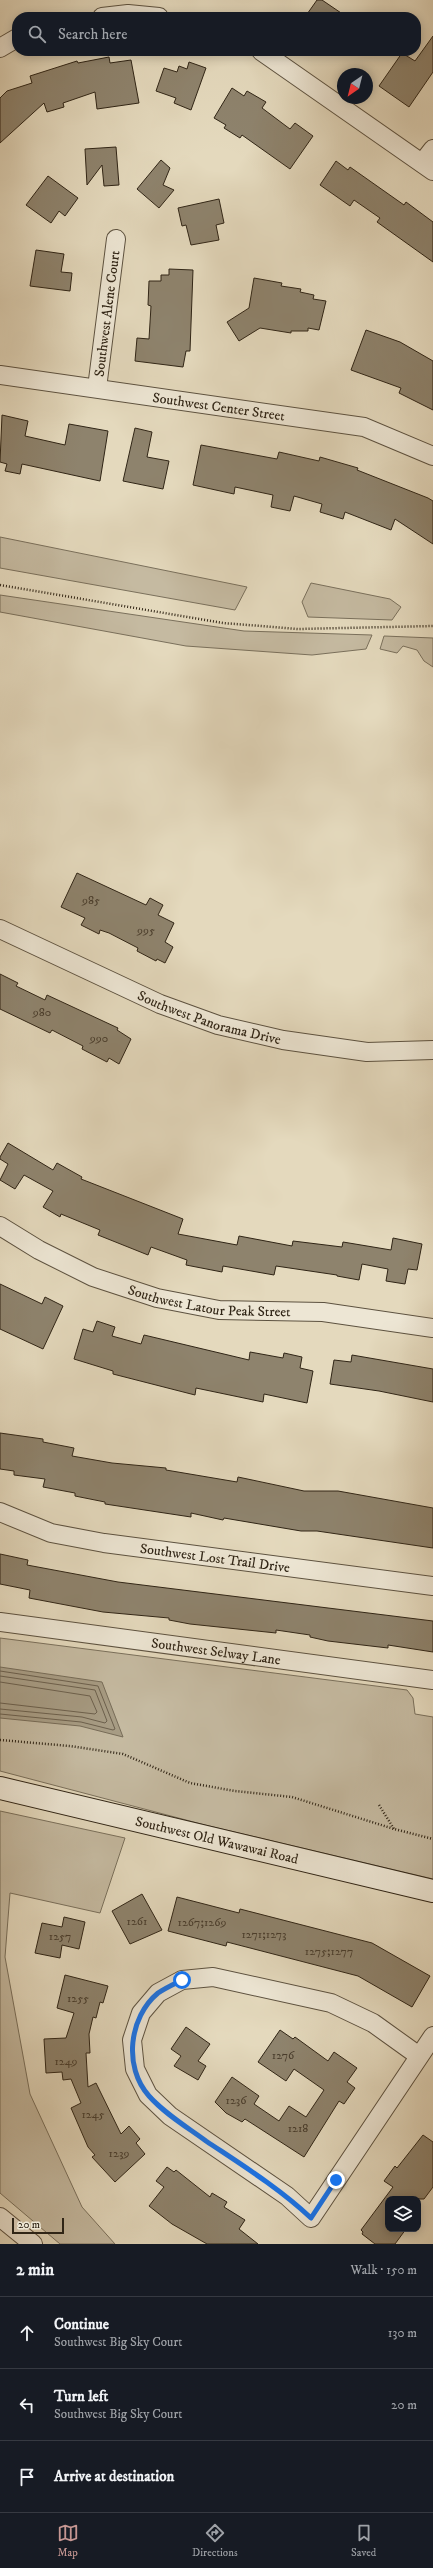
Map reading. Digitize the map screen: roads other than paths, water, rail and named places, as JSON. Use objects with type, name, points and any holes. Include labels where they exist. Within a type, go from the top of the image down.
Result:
[{"type":"main road","name":"Southwest Old Wawawai Road","points":[[0,1788],[433,1891]]},
{"type":"street","points":[[0,48],[12,41]]},
{"type":"street","points":[[269,56],[429,161]]},
{"type":"street","name":"Southwest Alene Court","points":[[97,388],[116,239]]},
{"type":"street","name":"Southwest Center Street","points":[[0,375],[364,427],[433,456]]},
{"type":"street","name":"Southwest Panorama Drive","points":[[0,929],[160,1004],[218,1025],[283,1040],[367,1052],[433,1050]]},
{"type":"street","name":"Southwest Latour Peak Street","points":[[0,1226],[39,1250],[93,1277],[157,1298],[219,1310],[323,1312],[433,1328]]},
{"type":"street","name":"Southwest Lost Trail Drive","points":[[0,1512],[51,1533],[104,1543],[433,1586]]},
{"type":"street","name":"Southwest Selway Lane","points":[[0,1622],[433,1680]]},
{"type":"street","points":[[419,2056],[373,2023],[331,2003],[213,1977],[182,1980],[158,1993],[141,2013],[132,2040],[134,2070],[148,2095],[170,2116],[287,2196],[311,2218],[433,2036]]},
{"type":"street","points":[[0,2217],[33,2244]]},
{"type":"water","points":[[0,1667],[102,1682],[123,1737],[80,1726],[0,1718]]}]
